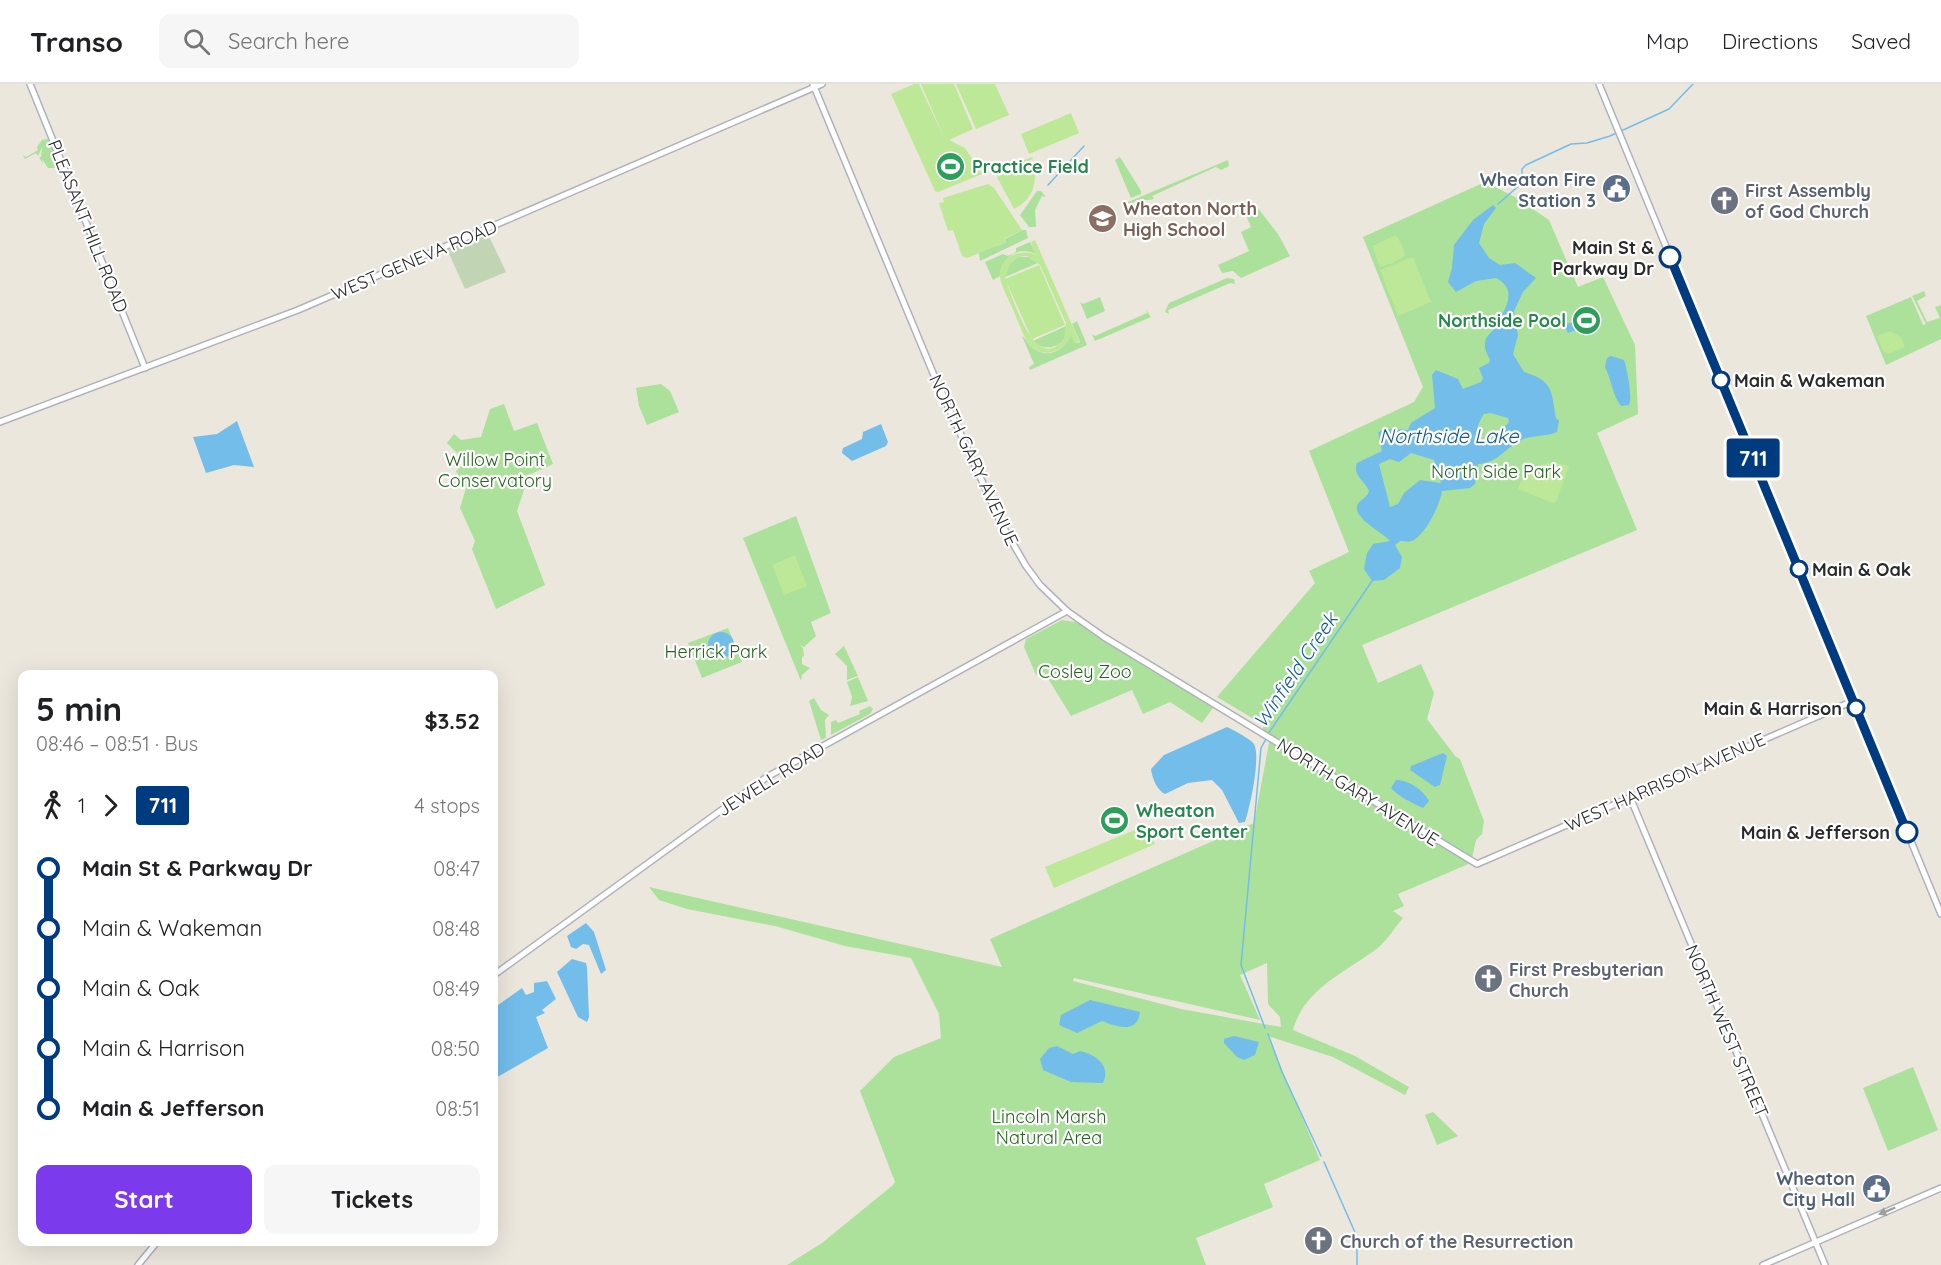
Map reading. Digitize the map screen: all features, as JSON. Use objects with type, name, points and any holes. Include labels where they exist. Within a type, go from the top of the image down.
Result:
[{"type":"street","name":"PLEASANT HILL ROAD","points":[[30,84],[145,368]]},
{"type":"street","name":"WEST GENEVA ROAD","points":[[0,422],[298,310],[822,84]]},
{"type":"street","points":[[1599,84],[1941,914]]},
{"type":"street","name":"NORTH GARY AVENUE","points":[[813,86],[990,501],[1029,571],[1067,611],[1104,637],[1477,864]]},
{"type":"street","name":"JEWELL ROAD","points":[[498,972],[767,777],[1067,611]]},
{"type":"street","name":"WEST HARRISON AVENUE","points":[[1477,864],[1853,701]]},
{"type":"street","name":"NORTH WEST STREET","points":[[1630,797],[1825,1265]]},
{"type":"street","points":[[1763,1265],[1941,1188]]},
{"type":"street","points":[[138,1265],[154,1246]]},
{"type":"green space","points":[[919,84],[945,140],[921,84],[954,84],[973,129],[949,140],[965,148],[982,174],[938,192],[935,191],[891,94]]},
{"type":"green space","points":[[956,84],[995,84],[1009,115],[976,129]]},
{"type":"green space","points":[[1071,113],[1079,133],[1029,154],[1021,134]]},
{"type":"green space","points":[[48,139],[60,165],[58,168],[48,168],[42,159],[43,164],[39,157],[41,157],[42,147],[38,156],[36,153],[25,159],[23,155],[26,157],[38,150],[37,147],[42,140]]},
{"type":"green space","points":[[1032,157],[1033,159],[1026,162],[1031,161],[1034,168],[1033,189],[1026,200],[1014,209],[997,177],[1016,167],[1015,164]]},
{"type":"green space","points":[[1120,157],[1141,194],[1131,198],[1115,160]]},
{"type":"green space","points":[[1228,160],[1229,166],[1221,170],[1216,167],[1152,196],[1154,199],[1124,204],[1123,201],[1128,202]]},
{"type":"green space","points":[[1485,182],[1515,197],[1549,220],[1578,287],[1603,277],[1635,345],[1638,414],[1597,433],[1637,530],[1362,645],[1378,683],[1421,664],[1434,693],[1427,719],[1456,757],[1460,759],[1484,821],[1482,834],[1476,840],[1471,863],[1398,894],[1404,906],[1393,911],[1403,918],[1379,947],[1317,991],[1299,1015],[1293,1030],[1355,1056],[1409,1087],[1405,1095],[1333,1057],[1268,1036],[1320,1160],[1264,1184],[1273,1207],[1196,1238],[1206,1265],[787,1265],[822,1243],[895,1182],[860,1091],[894,1057],[941,1038],[939,1014],[911,958],[845,946],[775,926],[687,909],[659,900],[649,887],[1002,967],[990,939],[1254,823],[1270,738],[1262,733],[1264,725],[1217,697],[1315,583],[1309,571],[1349,552],[1309,451],[1414,402],[1423,387],[1363,237]],"holes":[[[1267,963],[1268,1004],[1280,1017],[1281,1027],[1181,1009],[1073,981],[1074,978],[1260,1020],[1240,975]]]},
{"type":"green space","points":[[988,184],[994,188],[1022,230],[1005,238],[1006,242],[967,258],[962,256],[953,230],[948,231],[939,203],[944,202],[943,198]]},
{"type":"green space","points":[[1037,191],[1041,191],[1046,197],[1042,196],[1035,210],[1036,227],[1029,227],[1020,215]]},
{"type":"green space","points":[[1257,207],[1278,234],[1290,256],[1241,278],[1233,271],[1222,273],[1218,265],[1249,251],[1241,232],[1251,227],[1245,213]]},
{"type":"green space","points":[[1026,230],[1028,238],[980,261],[979,253],[1006,242],[1005,239]]},
{"type":"green space","points":[[487,232],[506,272],[465,289],[447,249]]},
{"type":"green space","points":[[1396,235],[1405,256],[1380,267],[1372,246]]},
{"type":"green space","points":[[1035,240],[1079,341],[1075,343],[1071,335],[1063,346],[1045,353],[1032,347],[1027,341],[1000,277],[1002,264],[1011,256],[1023,253],[1035,254],[1031,242]],"holes":[[[1027,256],[1040,265],[1066,323],[1064,339],[1054,348],[1044,348],[1033,339],[1065,325],[1039,265],[1005,279],[1010,263],[1018,257]],[[1006,281],[1030,335],[1020,317]]]},
{"type":"green space","points":[[1030,242],[1036,254],[1023,251],[1012,255],[1004,263],[1000,276],[993,280],[985,262],[1003,254],[1008,256],[1016,252],[1016,248]]},
{"type":"green space","points":[[1018,257],[1028,257],[1038,263],[1005,277],[1008,265]]},
{"type":"green space","points":[[1413,257],[1431,302],[1398,316],[1380,270]]},
{"type":"green space","points":[[1227,278],[1234,279],[1235,284],[1230,283],[1168,310],[1169,314],[1165,312],[1169,303]]},
{"type":"green space","points":[[1924,291],[1926,296],[1917,301],[1927,322],[1940,318],[1935,307],[1941,305],[1941,339],[1886,365],[1866,316],[1911,297],[1923,325],[1926,324],[1912,296]]},
{"type":"green space","points":[[1100,297],[1105,311],[1087,319],[1080,302],[1083,304]]},
{"type":"green space","points":[[1146,310],[1151,317],[1095,341],[1092,334],[1095,336],[1147,313]]},
{"type":"green space","points":[[1077,321],[1087,345],[1030,370],[1029,367],[1034,364],[1022,336],[1039,352],[1055,352],[1065,345],[1071,334],[1075,343],[1080,342],[1072,324]]},
{"type":"green space","points":[[1066,326],[1064,339],[1056,346],[1044,347],[1033,341]]},
{"type":"green space","points":[[1890,331],[1901,337],[1905,347],[1888,354],[1883,351],[1877,336]]},
{"type":"green space","points":[[661,384],[670,391],[679,412],[647,425],[639,406],[636,388]]},
{"type":"green space","name":"Willow Point Conservatory","points":[[504,404],[514,431],[537,423],[553,464],[529,475],[517,511],[545,585],[496,609],[472,549],[475,541],[460,508],[466,488],[456,471],[462,465],[458,454],[447,443],[454,434],[461,440],[481,437],[490,409]]},
{"type":"green space","points":[[1553,462],[1569,466],[1556,502],[1553,503],[1518,489],[1523,478],[1531,470]]},
{"type":"green space","points":[[796,516],[831,613],[811,622],[816,636],[804,647],[799,645],[803,648],[802,664],[810,668],[802,675],[801,681],[743,538]]},
{"type":"green space","points":[[795,555],[807,586],[784,595],[772,565]]},
{"type":"green space","name":"Cosley Zoo","points":[[1062,620],[1076,622],[1213,708],[1202,723],[1170,702],[1143,714],[1132,690],[1071,716],[1044,672],[1036,675],[1024,647],[1026,639]]},
{"type":"green space","name":"Herrick Park","points":[[728,628],[742,662],[702,678],[688,643]]},
{"type":"green space","points":[[844,646],[858,676],[847,680],[847,666],[835,654]]},
{"type":"green space","points":[[858,677],[868,701],[850,706],[852,697],[847,682]]},
{"type":"green space","points":[[814,698],[821,710],[829,715],[825,720],[826,738],[821,740],[809,701]]},
{"type":"green space","points":[[870,706],[873,709],[870,714],[831,735],[831,722],[836,720],[838,723],[860,714],[859,711]]},
{"type":"green space","points":[[1147,825],[1155,844],[1054,888],[1045,867]]},
{"type":"green space","points":[[1913,1067],[1938,1130],[1888,1151],[1863,1088]]},
{"type":"green space","points":[[1433,1112],[1458,1136],[1437,1145],[1425,1115]]},
{"type":"water","name":"Northside Lake","points":[[1493,205],[1496,208],[1484,224],[1479,243],[1489,258],[1500,265],[1515,263],[1536,278],[1523,292],[1514,311],[1518,335],[1513,354],[1524,372],[1541,379],[1549,388],[1556,418],[1559,421],[1557,432],[1523,439],[1495,459],[1478,464],[1475,484],[1470,488],[1442,491],[1428,525],[1419,536],[1412,541],[1400,541],[1395,545],[1402,557],[1400,568],[1384,580],[1372,581],[1364,569],[1367,553],[1373,544],[1390,541],[1365,521],[1357,511],[1358,504],[1369,491],[1356,471],[1357,463],[1382,451],[1378,432],[1388,429],[1408,430],[1411,423],[1435,408],[1432,375],[1436,370],[1458,379],[1463,389],[1481,382],[1483,378],[1479,368],[1489,363],[1490,360],[1485,349],[1486,340],[1496,326],[1508,300],[1507,288],[1496,278],[1476,281],[1456,292],[1448,282],[1454,245],[1473,220]],"holes":[[[1490,413],[1508,418],[1509,422],[1491,442],[1483,446],[1478,439],[1478,426],[1484,414]],[[1411,453],[1434,460],[1441,483],[1420,480],[1404,493],[1398,504],[1390,507],[1379,464],[1390,459],[1399,462]]]},
{"type":"water","name":"Northside Pool","points":[[1590,308],[1596,322],[1568,333],[1564,325],[1585,318],[1582,311]]},
{"type":"water","points":[[1611,356],[1624,360],[1630,391],[1629,405],[1621,406],[1614,392],[1605,367],[1607,358]]},
{"type":"water","points":[[237,421],[254,467],[234,465],[206,473],[193,437],[217,434]]},
{"type":"water","points":[[881,424],[888,442],[886,446],[852,461],[842,453],[843,448],[862,439],[863,432]]},
{"type":"water","points":[[721,632],[730,636],[734,645],[730,654],[721,658],[712,654],[708,645],[712,636]]},
{"type":"water","points":[[1227,727],[1252,742],[1256,750],[1256,770],[1250,805],[1245,822],[1239,823],[1222,790],[1212,780],[1188,783],[1165,794],[1155,783],[1151,769],[1164,755]]},
{"type":"water","points":[[1443,753],[1447,756],[1440,785],[1435,787],[1410,770],[1411,766]]},
{"type":"water","points":[[1396,780],[1415,786],[1429,801],[1423,808],[1402,797],[1391,788]]},
{"type":"water","points":[[586,923],[594,932],[606,970],[601,974],[589,945],[583,944],[576,949],[571,947],[567,936]]},
{"type":"water","points":[[572,959],[586,963],[587,967],[589,1017],[587,1022],[578,1017],[557,972]]},
{"type":"water","points":[[547,981],[556,999],[542,1010],[545,1013],[536,1017],[548,1048],[498,1077],[498,1005],[522,988],[526,995],[534,992],[534,983]]},
{"type":"water","points":[[1090,1000],[1140,1012],[1138,1019],[1135,1024],[1126,1027],[1102,1021],[1077,1033],[1059,1025],[1061,1015]]},
{"type":"water","points":[[1234,1036],[1259,1042],[1255,1055],[1244,1060],[1237,1057],[1224,1043],[1224,1039]]},
{"type":"water","points":[[1057,1046],[1073,1054],[1080,1051],[1097,1058],[1104,1066],[1103,1083],[1071,1082],[1043,1070],[1040,1059],[1049,1048]]},
{"type":"waterway","points":[[1498,204],[1522,183],[1522,169],[1526,165],[1571,144],[1587,143],[1610,136],[1669,109],[1693,84]]},
{"type":"waterway","points":[[1048,185],[1084,146]]},
{"type":"waterway","name":"Winfield Creek","points":[[1268,734],[1372,581]]},
{"type":"waterway","name":"Winfield Creek","points":[[1265,1028],[1241,965],[1261,748],[1266,739]]},
{"type":"waterway","name":"Winfield Creek","points":[[1268,1034],[1282,1072],[1321,1156]]},
{"type":"waterway","name":"Winfield Creek","points":[[1324,1162],[1357,1237],[1357,1265]]},
{"type":"bus line","name":"711","points":[[1670,257],[1907,832]]},
{"type":"place","name":"Practice Field","points":[[951,166]]},
{"type":"place","name":"Wheaton Fire Station 3","points":[[1617,189]]},
{"type":"place","name":"First Assembly of God Church","points":[[1724,200]]},
{"type":"place","name":"Wheaton North High School","points":[[1102,218]]},
{"type":"place","name":"Main St & Parkway Dr","points":[[1670,257]]},
{"type":"place","name":"Northside Pool","points":[[1587,320]]},
{"type":"place","name":"Main & Wakeman","points":[[1721,380]]},
{"type":"place","name":"Main & Oak","points":[[1799,569]]},
{"type":"place","name":"Main & Harrison","points":[[1856,708]]},
{"type":"place","name":"Wheaton Sport Center","points":[[1115,820]]},
{"type":"place","name":"Main & Jefferson","points":[[1907,832]]},
{"type":"place","name":"First Presbyterian Church","points":[[1488,979]]},
{"type":"place","name":"Wheaton City Hall","points":[[1876,1188]]},
{"type":"place","name":"Church of the Resurrection","points":[[1319,1241]]},
{"type":"park label","name":"North Side Park","points":[[1496,471]]},
{"type":"park label","name":"Lincoln Marsh Natural Area","points":[[1049,1126]]}]
